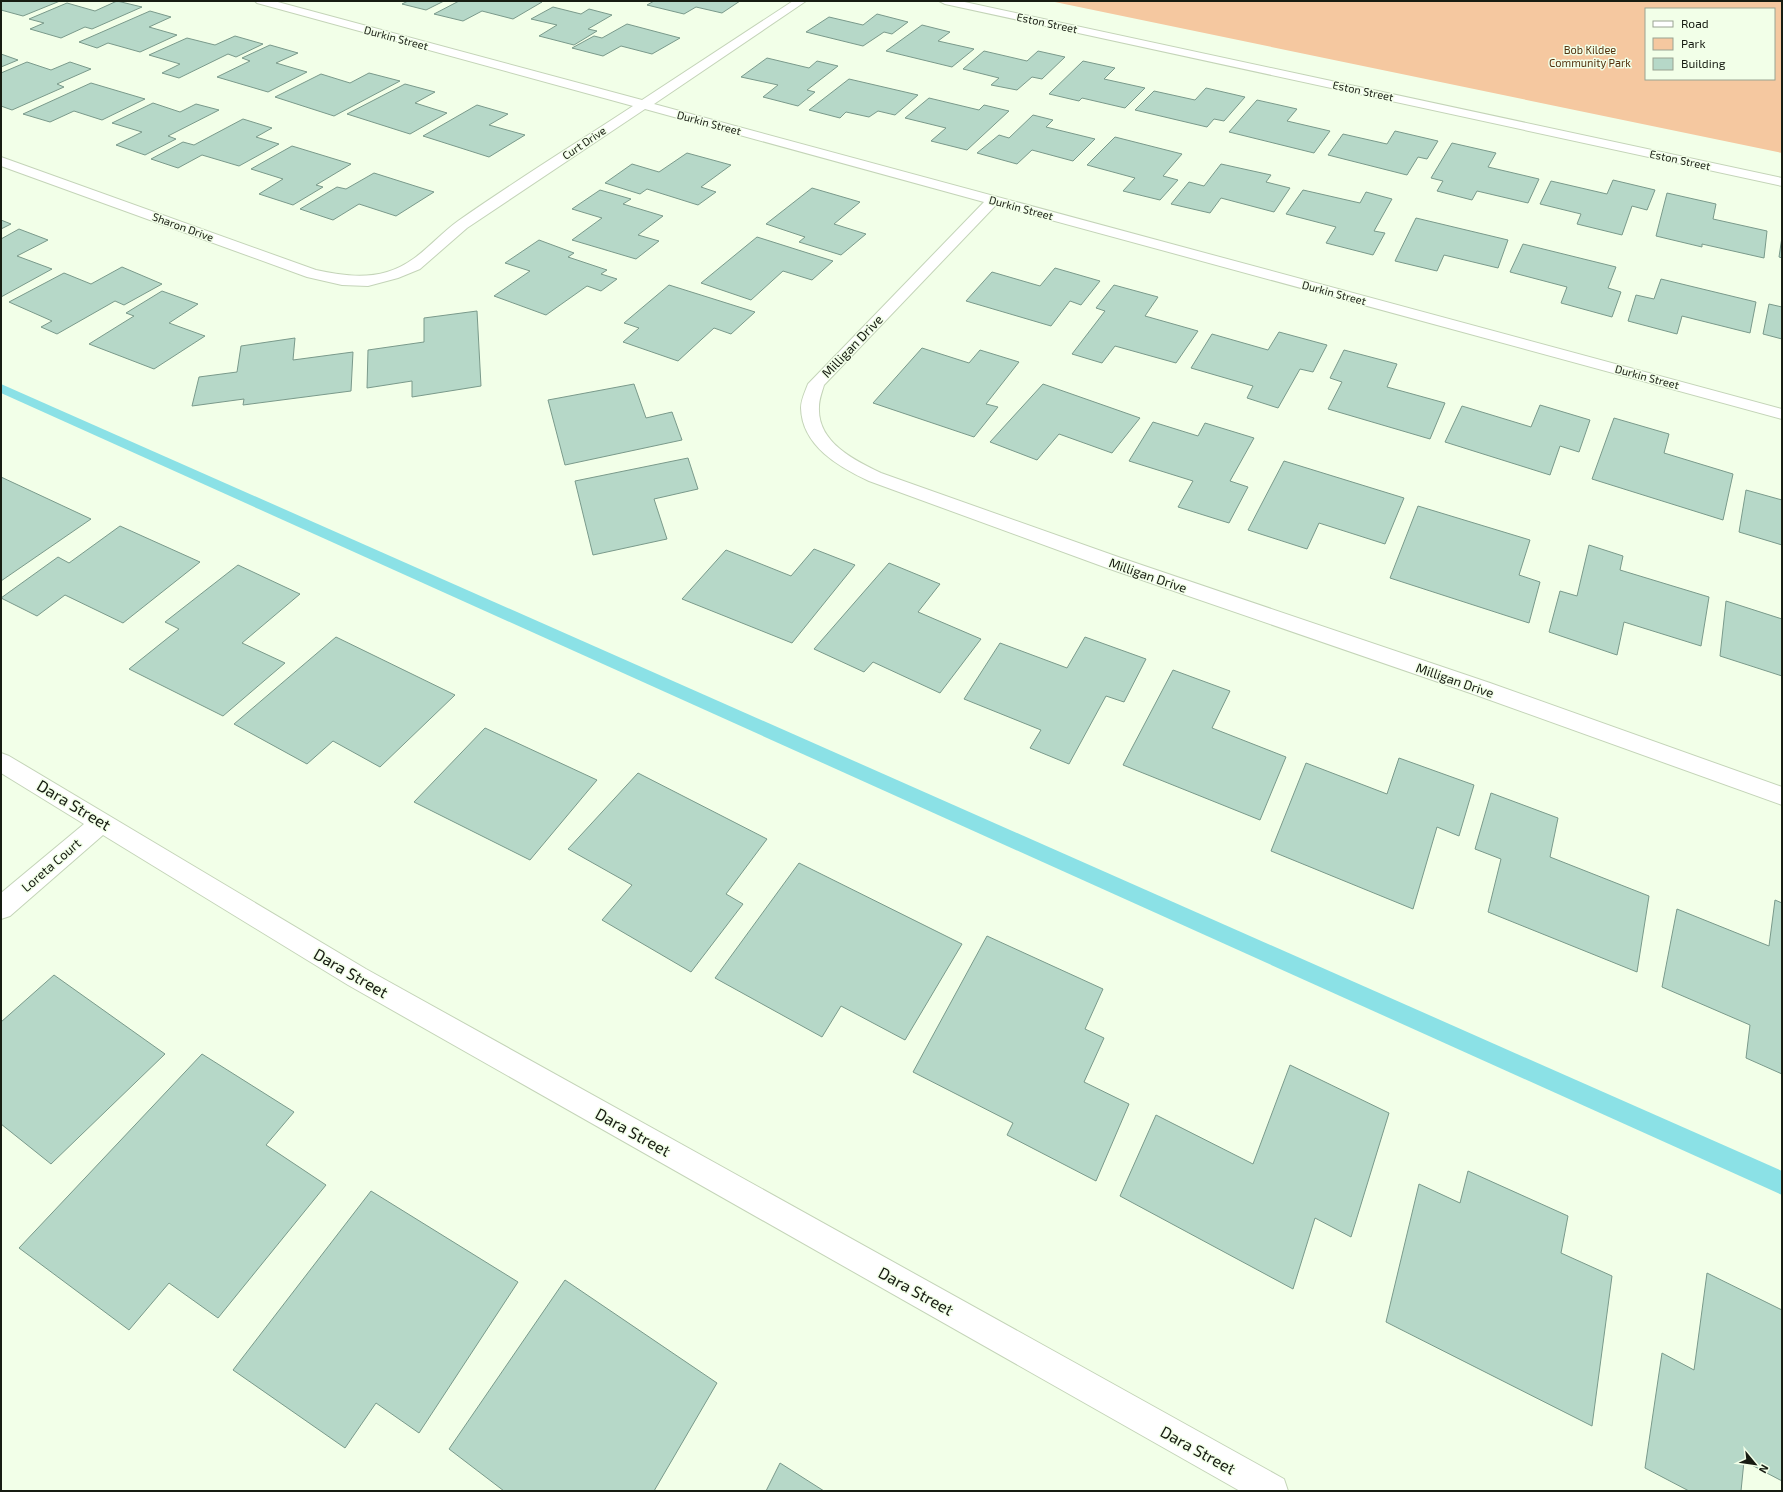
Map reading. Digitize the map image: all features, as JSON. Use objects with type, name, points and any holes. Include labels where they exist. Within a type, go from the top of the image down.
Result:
[{"type":"street","name":"Durkin Street","points":[[261,1],[1782,414]]},
{"type":"street","name":"Curt Drive","points":[[368,281],[393,275],[415,266],[462,225],[800,1]]},
{"type":"street","name":"Eston Street","points":[[945,1],[1782,182]]},
{"type":"street","name":"Sharon Drive","points":[[1,161],[312,274],[342,280],[368,281]]},
{"type":"street","name":"Milligan Drive","points":[[993,200],[816,384],[810,407],[812,423],[826,446],[851,466],[875,477],[1114,564],[1490,692],[1782,796]]},
{"type":"street","name":"Dara Street","points":[[1,762],[357,977],[1272,1491]]},
{"type":"street","name":"Loreta Court","points":[[1,908],[102,822]]},
{"type":"green space","name":"Bob Kildee Community Park","points":[[1050,1],[1782,1],[1782,153]]},
{"type":"building","points":[[1,1],[60,1],[23,16],[1,10]]},
{"type":"building","points":[[117,1],[142,7],[92,29],[85,27],[61,38],[30,29],[44,23],[29,19],[67,3],[95,11]]},
{"type":"building","points":[[408,1],[444,1],[426,10],[402,4]]},
{"type":"building","points":[[459,1],[542,2],[513,19],[482,11],[463,21],[434,14]]},
{"type":"building","points":[[654,1],[740,1],[722,13],[696,7],[684,14],[647,5]]},
{"type":"building","points":[[553,7],[581,14],[589,9],[612,15],[588,29],[597,31],[574,45],[539,36],[557,25],[531,19]]},
{"type":"building","points":[[150,11],[171,17],[149,27],[177,35],[140,52],[108,43],[97,48],[79,42]]},
{"type":"building","points":[[877,14],[908,22],[892,34],[884,32],[863,46],[806,32],[829,17],[863,25]]},
{"type":"building","points":[[627,24],[680,38],[652,54],[621,46],[603,56],[572,48],[594,36],[602,38]]},
{"type":"building","points":[[922,25],[950,32],[938,41],[974,49],[952,67],[886,51]]},
{"type":"building","points":[[235,36],[263,44],[236,57],[228,54],[179,78],[162,73],[180,64],[149,55],[187,38],[215,45]]},
{"type":"building","points":[[270,45],[298,53],[276,63],[307,72],[268,92],[217,77],[250,61],[242,58]]},
{"type":"building","points":[[984,51],[1027,61],[1038,51],[1065,57],[1042,79],[1032,77],[1017,90],[991,85],[999,78],[963,69]]},
{"type":"building","points":[[1,54],[18,60],[1,67]]},
{"type":"building","points":[[767,58],[809,68],[817,61],[838,66],[807,90],[815,92],[798,106],[763,97],[778,85],[741,77]]},
{"type":"building","points":[[1083,61],[1115,68],[1104,79],[1145,88],[1125,108],[1082,98],[1079,101],[1049,94]]},
{"type":"building","points":[[27,62],[51,70],[70,62],[91,69],[57,84],[64,87],[12,110],[1,106],[1,73]]},
{"type":"building","points":[[369,73],[400,81],[334,116],[275,97],[321,74],[350,83]]},
{"type":"building","points":[[849,79],[918,95],[895,115],[878,111],[869,117],[846,112],[840,118],[809,110]]},
{"type":"building","points":[[91,83],[145,99],[102,120],[74,111],[50,122],[23,114]]},
{"type":"building","points":[[405,84],[435,92],[415,103],[447,113],[410,134],[347,114]]},
{"type":"building","points":[[1206,88],[1245,97],[1224,121],[1214,119],[1207,127],[1135,110],[1154,91],[1195,100]]},
{"type":"building","points":[[929,98],[979,110],[984,105],[1009,111],[967,150],[931,141],[946,128],[905,118]]},
{"type":"building","points":[[1257,100],[1297,109],[1287,121],[1330,131],[1314,153],[1229,132]]},
{"type":"building","points":[[153,103],[180,112],[196,104],[219,110],[168,136],[176,139],[145,155],[116,145],[142,132],[112,123]]},
{"type":"building","points":[[477,105],[508,114],[489,125],[525,135],[489,157],[423,136]]},
{"type":"building","points":[[1033,115],[1053,120],[1046,127],[1095,139],[1073,161],[1032,150],[1017,164],[977,153],[999,135],[1009,138]]},
{"type":"building","points":[[243,119],[272,128],[256,137],[279,144],[239,166],[202,155],[178,168],[151,159],[183,142],[194,145]]},
{"type":"building","points":[[1395,131],[1438,141],[1427,159],[1418,157],[1407,175],[1328,155],[1343,134],[1387,144]]},
{"type":"building","points":[[1115,137],[1182,154],[1163,176],[1178,180],[1160,200],[1123,191],[1135,178],[1087,165]]},
{"type":"building","points":[[1452,143],[1496,153],[1488,167],[1539,179],[1528,203],[1477,191],[1472,200],[1437,191],[1443,181],[1431,178]]},
{"type":"building","points":[[292,146],[351,164],[316,185],[323,187],[293,205],[259,194],[283,179],[251,169]]},
{"type":"building","points":[[687,153],[731,165],[701,187],[716,192],[698,205],[647,189],[640,194],[605,183],[632,164],[659,172]]},
{"type":"building","points":[[1221,164],[1271,175],[1266,182],[1290,188],[1274,212],[1221,198],[1210,213],[1171,204],[1189,182],[1204,186]]},
{"type":"building","points":[[374,173],[434,192],[396,216],[359,204],[333,220],[300,209],[337,187],[346,189]]},
{"type":"building","points":[[1613,180],[1655,190],[1647,210],[1632,206],[1622,235],[1577,224],[1581,214],[1540,204],[1551,181],[1607,194]]},
{"type":"building","points":[[812,188],[860,202],[834,224],[866,234],[841,255],[799,242],[805,237],[766,224]]},
{"type":"building","points":[[600,190],[631,199],[623,204],[663,216],[638,235],[659,241],[636,259],[572,240],[602,218],[572,209]]},
{"type":"building","points":[[1303,190],[1360,203],[1366,192],[1392,199],[1374,231],[1385,233],[1373,255],[1326,243],[1336,227],[1286,214]]},
{"type":"building","points":[[1667,193],[1716,204],[1713,219],[1767,231],[1764,258],[1702,244],[1702,247],[1656,236]]},
{"type":"building","points":[[1416,218],[1508,240],[1498,268],[1444,255],[1437,271],[1395,261]]},
{"type":"building","points":[[1,220],[11,224],[1,229]]},
{"type":"building","points":[[19,229],[48,240],[17,256],[52,269],[1,297],[1,239]]},
{"type":"building","points":[[757,237],[833,261],[812,280],[783,271],[751,300],[701,283]]},
{"type":"building","points":[[1782,237],[1782,258],[1779,257]]},
{"type":"building","points":[[539,240],[574,253],[568,257],[607,270],[601,274],[617,279],[601,291],[587,286],[546,315],[494,296],[530,271],[505,263]]},
{"type":"building","points":[[1523,244],[1616,267],[1608,288],[1621,292],[1612,317],[1561,303],[1567,287],[1510,272]]},
{"type":"building","points":[[122,267],[162,284],[124,305],[115,301],[57,334],[41,327],[52,321],[9,302],[64,273],[91,284]]},
{"type":"building","points":[[1055,268],[1100,281],[1081,305],[1070,301],[1051,326],[966,301],[992,272],[1040,286]]},
{"type":"building","points":[[1661,279],[1756,302],[1750,333],[1682,316],[1677,334],[1628,321],[1636,295],[1654,299]]},
{"type":"building","points":[[669,285],[755,312],[731,334],[714,328],[678,361],[623,342],[639,328],[624,323]]},
{"type":"building","points":[[1114,285],[1158,297],[1145,316],[1198,331],[1176,363],[1115,346],[1102,363],[1072,354],[1105,311],[1096,308]]},
{"type":"building","points":[[162,291],[198,304],[169,323],[205,336],[154,369],[89,344],[134,316],[126,313]]},
{"type":"building","points":[[1769,304],[1782,307],[1782,339],[1763,334]]},
{"type":"building","points":[[477,311],[481,386],[412,397],[412,381],[367,388],[368,350],[424,342],[424,318]]},
{"type":"building","points":[[1279,332],[1327,345],[1313,372],[1300,369],[1278,408],[1247,398],[1253,386],[1191,368],[1212,334],[1268,350]]},
{"type":"building","points":[[295,338],[293,360],[353,352],[351,391],[243,405],[244,399],[192,406],[199,377],[237,372],[241,346]]},
{"type":"building","points":[[922,348],[969,363],[980,350],[1019,362],[986,404],[998,407],[974,437],[873,403]]},
{"type":"building","points":[[1344,350],[1397,364],[1387,387],[1445,403],[1430,439],[1328,409],[1342,382],[1330,378]]},
{"type":"building","points":[[634,384],[646,418],[672,412],[682,440],[565,465],[548,400]]},
{"type":"building","points":[[1043,384],[1140,418],[1112,453],[1059,434],[1037,460],[990,442]]},
{"type":"building","points":[[1540,405],[1590,420],[1579,452],[1560,446],[1550,475],[1445,442],[1462,406],[1531,427]]},
{"type":"building","points":[[1614,418],[1669,434],[1664,453],[1733,474],[1723,520],[1592,479]]},
{"type":"building","points":[[1153,422],[1198,436],[1205,423],[1254,438],[1230,481],[1248,487],[1229,523],[1178,507],[1193,481],[1129,461]]},
{"type":"building","points":[[688,458],[698,489],[654,499],[667,539],[593,555],[575,481]]},
{"type":"building","points":[[1284,461],[1404,498],[1385,544],[1319,523],[1307,549],[1248,530]]},
{"type":"building","points":[[1,477],[91,519],[1,581]]},
{"type":"building","points":[[1746,490],[1782,500],[1782,545],[1739,532]]},
{"type":"building","points":[[1418,506],[1530,540],[1519,575],[1540,582],[1529,623],[1390,578]]},
{"type":"building","points":[[120,526],[200,562],[123,623],[65,595],[37,616],[1,598],[58,557],[69,563]]},
{"type":"building","points":[[1589,545],[1623,556],[1620,570],[1709,597],[1701,646],[1624,622],[1617,655],[1549,632],[1560,591],[1577,596]]},
{"type":"building","points":[[814,549],[855,565],[792,643],[682,599],[726,550],[791,576]]},
{"type":"building","points":[[889,563],[940,584],[918,612],[981,639],[940,693],[873,662],[864,672],[814,649]]},
{"type":"building","points":[[238,565],[300,594],[242,643],[285,663],[223,716],[129,669],[179,629],[165,622]]},
{"type":"building","points":[[1726,601],[1782,619],[1782,676],[1720,656]]},
{"type":"building","points":[[336,637],[455,695],[380,767],[333,741],[307,764],[234,724]]},
{"type":"building","points":[[1085,637],[1146,659],[1124,702],[1106,696],[1069,764],[1030,748],[1041,730],[964,699],[1000,643],[1067,668]]},
{"type":"building","points":[[1173,670],[1230,691],[1212,728],[1286,757],[1260,820],[1123,765]]},
{"type":"building","points":[[485,728],[597,780],[530,860],[414,802]]},
{"type":"building","points":[[1399,758],[1474,785],[1459,836],[1437,827],[1413,909],[1271,851],[1306,763],[1387,794]]},
{"type":"building","points":[[638,773],[767,839],[726,894],[743,904],[691,972],[602,920],[632,885],[568,849]]},
{"type":"building","points":[[1491,793],[1558,818],[1550,857],[1649,896],[1637,972],[1488,912],[1501,859],[1475,849]]},
{"type":"building","points":[[799,863],[962,944],[905,1040],[841,1006],[822,1037],[715,978]]},
{"type":"building","points":[[1775,900],[1782,903],[1782,1074],[1746,1058],[1750,1025],[1662,987],[1677,909],[1769,946]]},
{"type":"building","points":[[987,936],[1103,989],[1085,1029],[1104,1038],[1084,1082],[1129,1104],[1096,1181],[1007,1135],[1013,1123],[913,1072]]},
{"type":"building","points":[[54,975],[165,1054],[51,1164],[1,1124],[1,1022]]},
{"type":"building","points":[[202,1054],[294,1112],[266,1145],[326,1185],[218,1318],[169,1283],[129,1330],[19,1248]]},
{"type":"building","points":[[1290,1065],[1389,1113],[1351,1237],[1315,1218],[1293,1289],[1120,1196],[1156,1115],[1253,1164]]},
{"type":"building","points":[[1468,1171],[1568,1216],[1561,1253],[1612,1276],[1592,1426],[1386,1322],[1419,1184],[1460,1203]]},
{"type":"building","points":[[371,1191],[518,1282],[419,1433],[376,1403],[345,1448],[233,1370]]},
{"type":"building","points":[[1707,1273],[1782,1310],[1782,1481],[1744,1461],[1741,1491],[1689,1491],[1645,1468],[1662,1353],[1694,1370]]},
{"type":"building","points":[[565,1280],[717,1383],[654,1491],[504,1491],[449,1449]]},
{"type":"building","points":[[780,1463],[824,1491],[766,1491]]},
{"type":"waterway","points":[[1,388],[1782,1183]]}]
